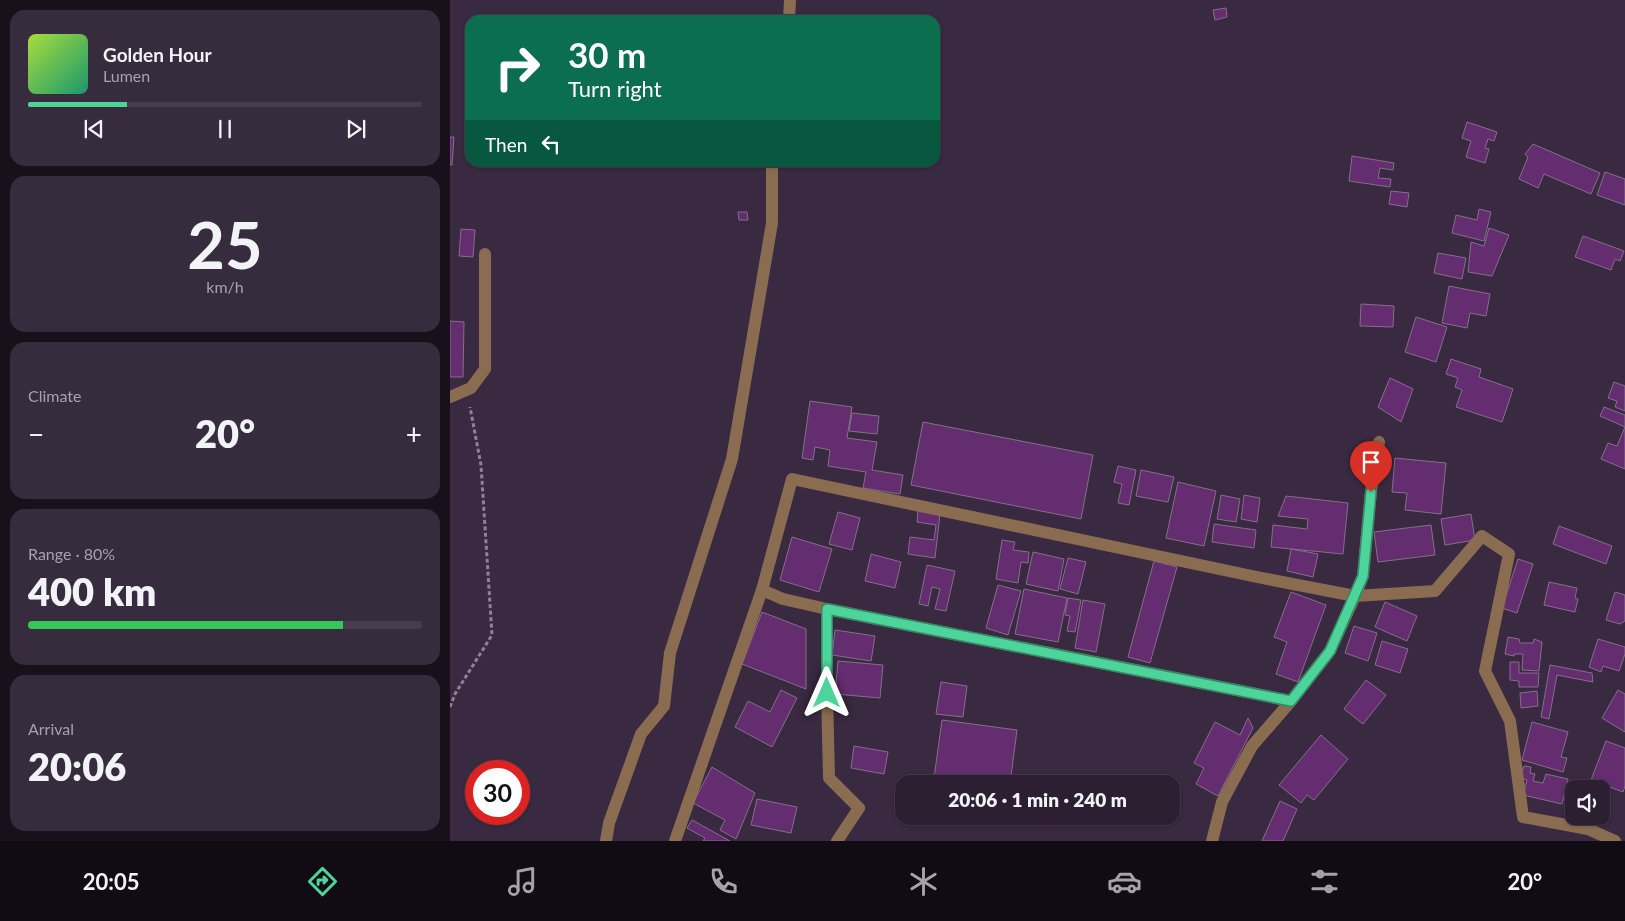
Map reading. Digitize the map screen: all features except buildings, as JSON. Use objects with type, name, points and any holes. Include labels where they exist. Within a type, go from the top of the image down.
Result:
[{"type":"street","points":[[789,15],[790,0]]},
{"type":"street","points":[[606,841],[609,823],[641,734],[664,706],[670,653],[732,459],[772,223],[772,167]]},
{"type":"street","points":[[450,397],[471,388],[485,369],[485,254]]},
{"type":"street","points":[[1212,841],[1222,802],[1252,746],[1291,701],[1330,651],[1355,596],[1363,576],[1371,492],[1379,442]]},
{"type":"street","points":[[675,841],[762,590],[792,479],[1355,596],[1435,592],[1482,536],[1509,554],[1485,671],[1510,721],[1523,817],[1588,829],[1614,841]]},
{"type":"street","points":[[762,590],[783,599],[827,609],[1291,701]]},
{"type":"street","points":[[827,609],[829,778],[859,808],[837,841]]},
{"type":"path","points":[[450,707],[455,694],[492,635],[481,465],[469,405]]},
{"type":"route","points":[[827,693],[827,609],[1291,701],[1330,651],[1363,576],[1371,492]]}]
